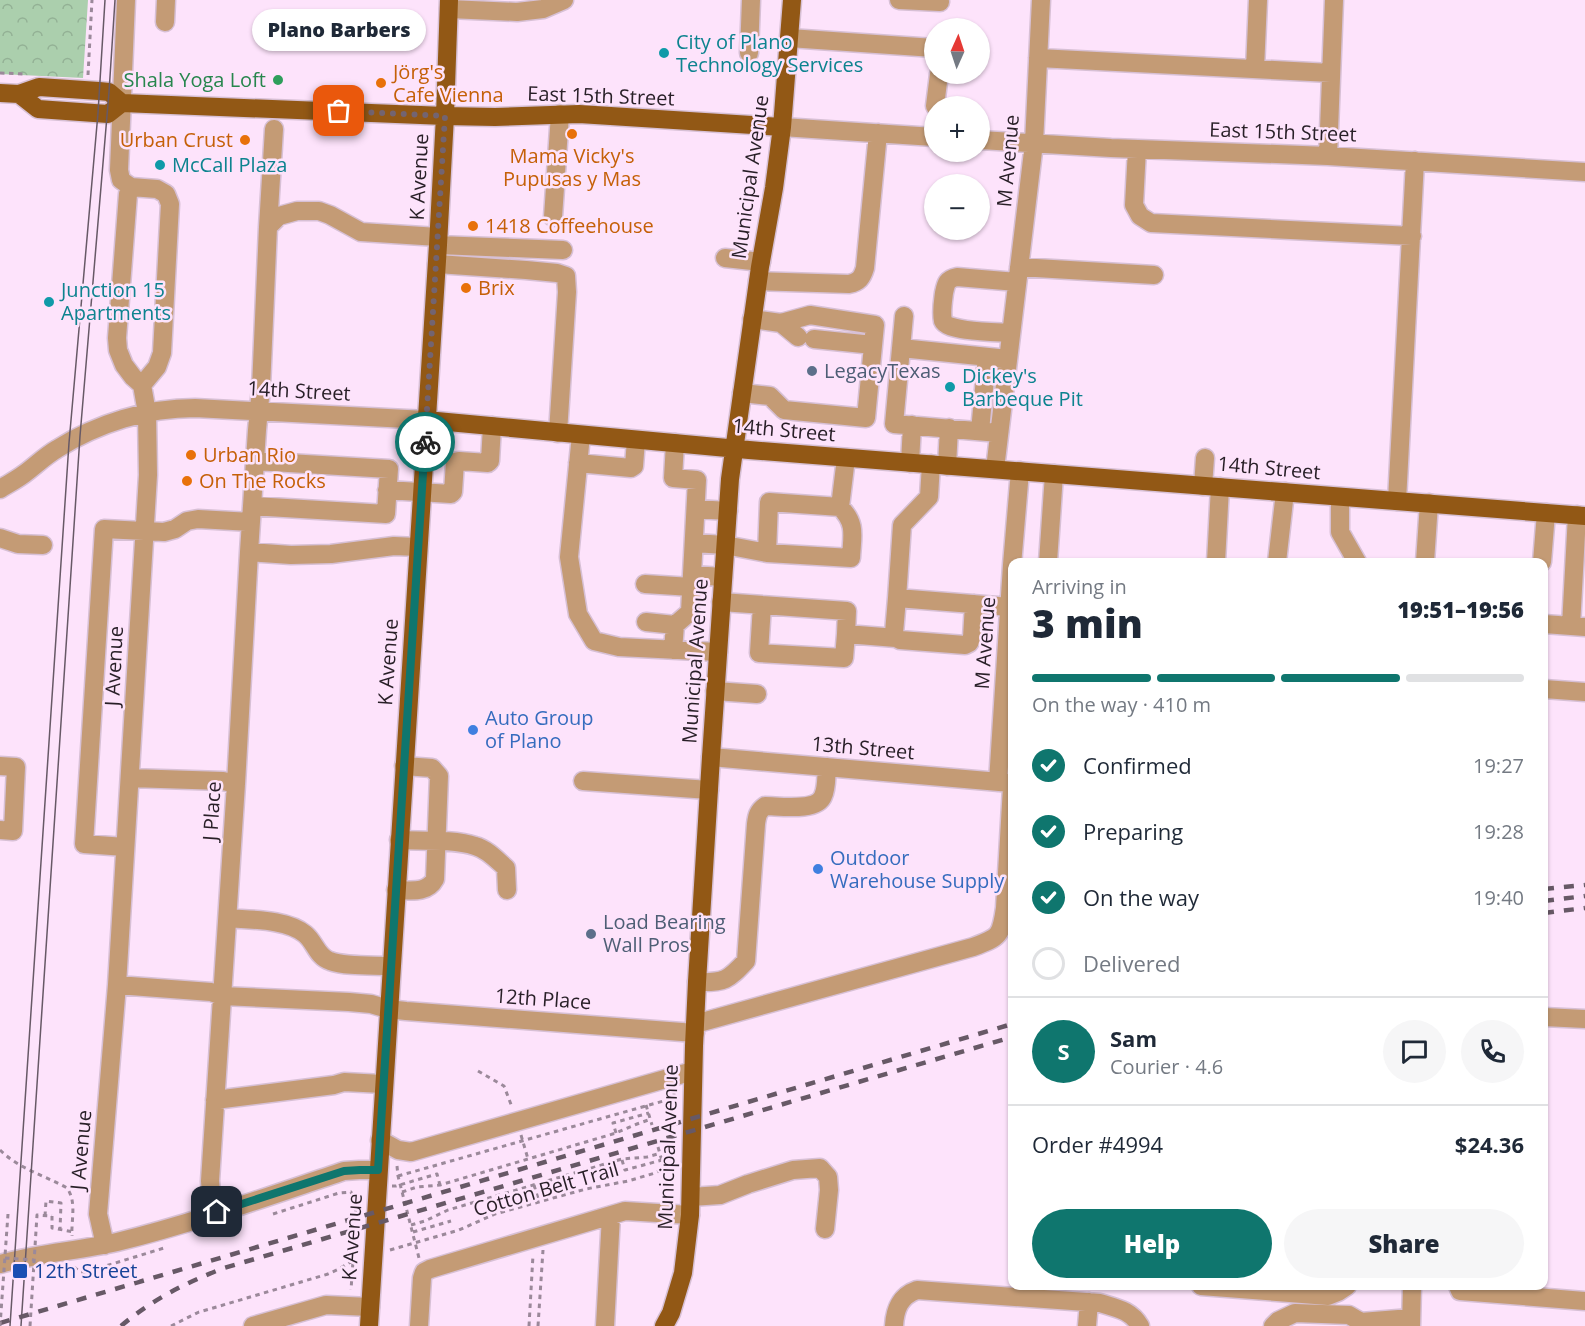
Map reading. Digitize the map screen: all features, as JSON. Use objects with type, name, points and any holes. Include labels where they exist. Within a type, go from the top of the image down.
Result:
[{"type":"main road","name":"Municipal Avenue","points":[[664,1326],[683,1273],[690,1206],[697,982],[728,511],[741,393],[782,128],[792,0]]},
{"type":"main road","name":"K Avenue","points":[[369,1326],[437,264],[449,5]]},
{"type":"main road","name":"East 15th Street","points":[[0,93],[19,94],[38,109],[108,114],[122,103],[445,116],[579,114],[782,128]]},
{"type":"main road","name":"14th Street","points":[[426,420],[734,449],[1581,515]]},
{"type":"street","points":[[126,0],[119,170],[121,180],[131,187],[157,189],[166,194],[170,204],[162,353],[157,367],[142,386]]},
{"type":"street","points":[[165,22],[166,0]]},
{"type":"street","points":[[449,5],[517,12],[543,9],[564,0]]},
{"type":"street","points":[[749,53],[751,0]]},
{"type":"street","points":[[899,0],[940,2]]},
{"type":"street","name":"M Avenue","points":[[995,469],[1034,143],[1041,0]]},
{"type":"street","points":[[1255,69],[1258,0]]},
{"type":"street","points":[[1328,156],[1334,0]]},
{"type":"street","points":[[789,38],[924,47]]},
{"type":"street","points":[[1038,58],[1331,73]]},
{"type":"street","points":[[553,217],[560,114]]},
{"type":"street","name":"East 15th Street","points":[[782,128],[924,137]]},
{"type":"street","name":"J Place","points":[[217,1212],[210,1181],[259,411],[274,129]]},
{"type":"street","points":[[758,281],[849,284],[863,278],[878,134]]},
{"type":"street","name":"East 15th Street","points":[[990,141],[1328,156],[1585,172]]},
{"type":"street","points":[[1137,149],[1134,205],[1140,216],[1151,223],[1412,236]]},
{"type":"street","points":[[1397,501],[1415,161]]},
{"type":"street","name":"J Avenue","points":[[105,1245],[98,1214],[117,985],[148,475],[147,412],[142,386],[124,365],[118,350],[117,338],[128,194],[131,187]]},
{"type":"street","points":[[268,227],[279,216],[297,211],[319,211],[330,214],[361,232],[438,241],[563,250]]},
{"type":"street","points":[[724,258],[761,262]]},
{"type":"street","points":[[437,264],[526,270],[566,276],[567,292],[558,433]]},
{"type":"street","points":[[1011,333],[957,329],[947,326],[944,322],[942,307],[946,283],[950,278],[1018,274],[1154,275]]},
{"type":"street","points":[[741,393],[770,396],[784,410],[866,418],[875,325],[810,315],[781,323]]},
{"type":"street","points":[[904,316],[894,424],[999,433]]},
{"type":"street","points":[[752,319],[781,323],[806,338],[873,345]]},
{"type":"street","points":[[901,348],[1008,359]]},
{"type":"street","points":[[980,431],[987,357]]},
{"type":"street","name":"14th Street","points":[[0,489],[56,449],[80,436],[105,425],[147,412],[176,408],[426,420]]},
{"type":"street","points":[[910,463],[912,425]]},
{"type":"street","points":[[387,490],[451,494],[455,462],[490,462],[492,426]]},
{"type":"street","points":[[896,638],[894,633],[902,525],[929,497],[949,429]]},
{"type":"street","points":[[581,435],[569,557],[578,614],[594,641],[619,647],[718,652]]},
{"type":"street","points":[[578,463],[631,468],[636,440]]},
{"type":"street","points":[[673,650],[675,625],[690,612],[698,480],[673,478],[675,443]]},
{"type":"street","points":[[840,507],[846,458]]},
{"type":"street","points":[[1205,458],[1212,486],[1216,558]]},
{"type":"street","points":[[125,847],[84,844],[104,529],[169,531],[187,521],[251,514],[386,514],[389,469],[255,461]]},
{"type":"street","name":"M Avenue","points":[[1014,558],[1020,471]]},
{"type":"street","points":[[1048,558],[1054,474]]},
{"type":"street","points":[[1277,558],[1285,492]]},
{"type":"street","points":[[1341,496],[1340,532],[1355,558]]},
{"type":"street","points":[[694,543],[725,545],[767,553],[851,558],[852,525],[849,516],[840,507],[770,502],[767,553]]},
{"type":"street","points":[[1425,558],[1429,503]]},
{"type":"street","points":[[696,509],[728,511]]},
{"type":"street","points":[[1542,558],[1546,513]]},
{"type":"street","points":[[1548,624],[1578,626],[1581,515]]},
{"type":"street","points":[[0,538],[18,544],[43,545]]},
{"type":"street","points":[[249,552],[291,555],[331,554],[394,546],[418,547]]},
{"type":"street","points":[[645,584],[723,577]]},
{"type":"street","points":[[897,598],[1008,607]]},
{"type":"street","points":[[721,602],[847,611],[844,658],[759,653],[762,605]]},
{"type":"street","points":[[846,634],[965,645],[972,638],[974,604]]},
{"type":"street","points":[[646,622],[675,625]]},
{"type":"street","points":[[1548,689],[1585,692]]},
{"type":"street","points":[[715,691],[757,694]]},
{"type":"street","name":"13th Street","points":[[711,757],[1008,784]]},
{"type":"street","points":[[0,766],[16,767],[13,831],[0,830]]},
{"type":"street","points":[[396,890],[422,890],[431,886],[435,879],[439,776],[432,768],[404,766]]},
{"type":"street","points":[[697,982],[725,980],[747,961],[756,824],[760,809],[765,806],[814,805],[824,796],[827,767]]},
{"type":"street","points":[[130,778],[224,781],[236,784]]},
{"type":"street","points":[[583,781],[709,790]]},
{"type":"street","name":"M Avenue","points":[[695,1029],[974,947],[1000,934],[1005,908],[1008,784]]},
{"type":"street","points":[[399,840],[476,846],[486,851],[506,868],[507,890]]},
{"type":"street","points":[[228,918],[292,926],[304,933],[322,957],[328,961],[391,966]]},
{"type":"street","name":"12th Place","points":[[117,985],[211,992],[222,996],[349,1002],[371,1004],[388,1009],[695,1029]]},
{"type":"street","points":[[1548,1017],[1585,1019]]},
{"type":"street","points":[[380,1140],[398,1150],[411,1152],[693,1071]]},
{"type":"street","points":[[215,1100],[344,1082],[383,1084]]},
{"type":"street","points":[[419,1326],[422,1278],[424,1272],[430,1269],[625,1211],[690,1206],[748,1184],[794,1170],[820,1168],[828,1177],[825,1229]]},
{"type":"street","points":[[2,1261],[105,1245],[344,1171],[378,1170]]},
{"type":"street","points":[[605,1326],[611,1216]]},
{"type":"street","points":[[894,1326],[900,1301],[908,1293],[917,1290],[1100,1303],[1124,1310],[1136,1319],[1140,1326]]},
{"type":"street","points":[[1252,1290],[1328,1296],[1341,1290]]},
{"type":"street","points":[[1273,1326],[1295,1313],[1348,1315],[1362,1324],[1411,1322],[1412,1290]]},
{"type":"street","points":[[1460,1290],[1585,1300]]},
{"type":"street","points":[[1088,1326],[1089,1302]]},
{"type":"street","points":[[253,1326],[326,1305],[370,1307]]},
{"type":"path","points":[[85,84],[88,74],[92,0]]},
{"type":"path","points":[[478,1071],[504,1086],[510,1099]]},
{"type":"path","points":[[398,1176],[674,1098],[674,1088]]},
{"type":"path","points":[[646,1105],[652,1125]]},
{"type":"path","points":[[616,1133],[613,1123],[649,1113]]},
{"type":"path","points":[[402,1192],[417,1187],[440,1185],[616,1133],[651,1119]]},
{"type":"path","points":[[520,1133],[528,1159]]},
{"type":"path","points":[[658,1147],[664,1168]]},
{"type":"path","points":[[0,1150],[17,1163],[67,1188],[73,1201],[72,1239]]},
{"type":"path","points":[[411,1225],[448,1210],[622,1159],[647,1157],[661,1153]]},
{"type":"path","points":[[622,1159],[625,1170],[662,1160]]},
{"type":"path","points":[[398,1161],[398,1176],[420,1263]]},
{"type":"path","name":"Cotton Belt Trail","points":[[386,1251],[459,1230],[495,1215],[539,1202],[586,1189],[628,1181],[671,1166],[679,1167]]},
{"type":"path","points":[[400,1185],[437,1174],[440,1185]]},
{"type":"path","points":[[273,1214],[339,1193],[351,1192],[357,1185]]},
{"type":"path","points":[[534,1185],[539,1202]]},
{"type":"path","points":[[350,1296],[356,1217],[351,1192]]},
{"type":"path","points":[[45,1216],[46,1202],[62,1203],[60,1230]]},
{"type":"path","points":[[0,1326],[2,1261],[8,1214]]},
{"type":"path","points":[[30,1326],[36,1215],[52,1216],[52,1228],[72,1232]]},
{"type":"path","points":[[413,1232],[450,1221]]},
{"type":"path","points":[[74,1265],[80,1272],[86,1272],[174,1245]]},
{"type":"path","points":[[538,1326],[543,1248],[539,1249]]},
{"type":"path","points":[[529,1326],[534,1251]]},
{"type":"path","points":[[2,1261],[34,1260]]},
{"type":"path","points":[[171,1326],[206,1310],[328,1274],[352,1260]]},
{"type":"green space","points":[[0,0],[88,0],[83,78],[0,74]]},
{"type":"tram line","points":[[10,1326],[69,443],[98,113],[105,0]]},
{"type":"tram line","points":[[21,1326],[80,436],[115,0]]},
{"type":"railway","points":[[1548,889],[1585,885]]},
{"type":"railway","points":[[1548,901],[1585,896]]},
{"type":"railway","points":[[1548,913],[1585,908]]},
{"type":"railway","points":[[0,1323],[1008,1025]]},
{"type":"railway","points":[[121,1326],[170,1292],[224,1268],[1008,1038]]},
{"type":"way so far","points":[[339,111],[445,116],[425,442]]},
{"type":"place","name":"City of Plano Technology Services","points":[[664,53]]},
{"type":"place","name":"Shala Yoga Loft","points":[[278,80]]},
{"type":"place","name":"Jörg's Cafe Vienna","points":[[381,83]]},
{"type":"place","name":"Plano Barbers","points":[[339,111]]},
{"type":"place","name":"Mama Vicky's Pupusas y Mas","points":[[572,134]]},
{"type":"place","name":"Urban Crust","points":[[245,140]]},
{"type":"place","name":"McCall Plaza","points":[[160,165]]},
{"type":"place","name":"1418 Coffeehouse","points":[[473,226]]},
{"type":"place","name":"Brix","points":[[466,288]]},
{"type":"place","name":"Junction 15 Apartments","points":[[49,302]]},
{"type":"place","name":"LegacyTexas","points":[[812,371]]},
{"type":"place","name":"Dickey's Barbeque Pit","points":[[950,387]]},
{"type":"place","name":"Urban Rio","points":[[191,455]]},
{"type":"place","name":"On The Rocks","points":[[187,481]]},
{"type":"place","name":"Auto Group of Plano","points":[[473,730]]},
{"type":"place","name":"Outdoor Warehouse Supply","points":[[818,869]]},
{"type":"place","name":"Load Bearing Wall Pros","points":[[591,934]]},
{"type":"place","name":"12th Street","points":[[20,1271]]},
{"type":"route","points":[[217,1212],[344,1171],[378,1170],[425,442]]}]
